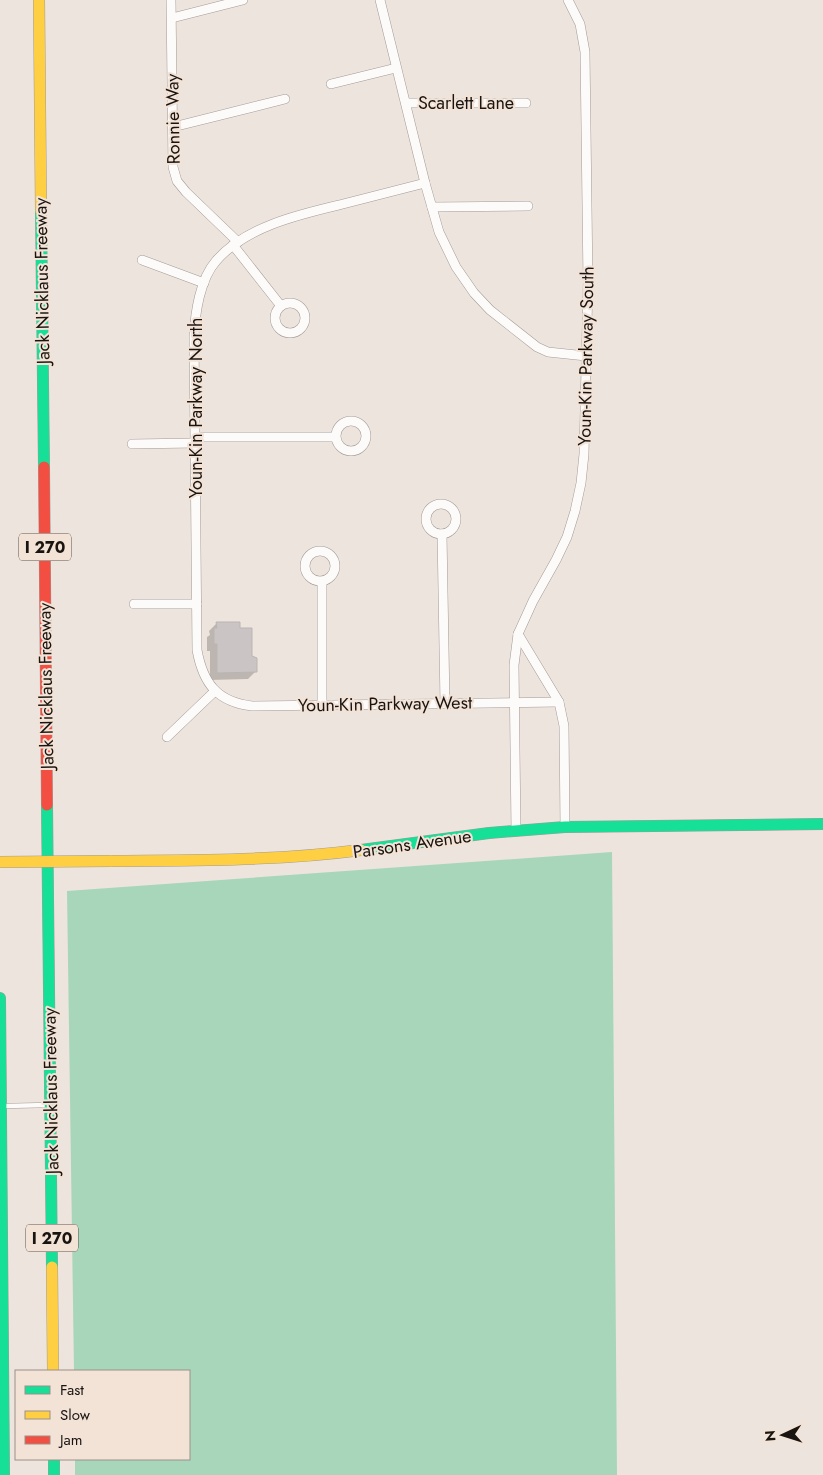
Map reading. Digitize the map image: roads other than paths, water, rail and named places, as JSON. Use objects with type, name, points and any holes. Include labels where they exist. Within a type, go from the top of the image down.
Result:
[{"type":"main road","name":"Jack Nicklaus Freeway","points":[[39,0],[53,1370]]},
{"type":"main road","name":"Parsons Avenue","points":[[0,862],[235,860],[320,855],[516,831],[565,827],[823,824]]},
{"type":"main road","name":"I 270","points":[[0,998],[4,1475]]},
{"type":"main road","points":[[54,1460],[54,1475]]},
{"type":"street","name":"Ronnie Way","points":[[171,0],[173,166],[177,181],[236,243],[281,306]]},
{"type":"street","points":[[172,18],[244,0]]},
{"type":"street","name":"Scarlett Lane","points":[[381,0],[425,183],[439,232],[456,267],[474,293],[490,310],[537,347],[548,352],[586,356]]},
{"type":"street","name":"Youn-Kin Parkway South","points":[[516,831],[514,665],[518,634],[567,536],[581,483],[584,454],[588,266],[585,52],[580,24],[568,0]]},
{"type":"street","points":[[331,84],[396,68]]},
{"type":"street","points":[[173,127],[285,98]]},
{"type":"street","name":"Scarlett Lane","points":[[406,103],[526,103]]},
{"type":"street","name":"Youn-Kin Parkway North","points":[[215,691],[208,682],[199,661],[197,650],[194,345],[195,311],[204,283],[215,261],[236,243],[283,219],[425,183]]},
{"type":"street","points":[[432,206],[528,206]]},
{"type":"street","points":[[142,260],[204,283]]},
{"type":"street","points":[[132,444],[196,440],[335,437]]},
{"type":"street","points":[[442,534],[445,704]]},
{"type":"street","points":[[322,582],[322,705]]},
{"type":"street","points":[[134,604],[197,604]]},
{"type":"street","points":[[518,634],[560,702],[564,726],[565,827]]},
{"type":"street","points":[[167,737],[215,691]]},
{"type":"street","name":"Youn-Kin Parkway West","points":[[215,691],[227,699],[242,705],[560,702]]},
{"type":"lane","points":[[1,1106],[51,1105]]}]
